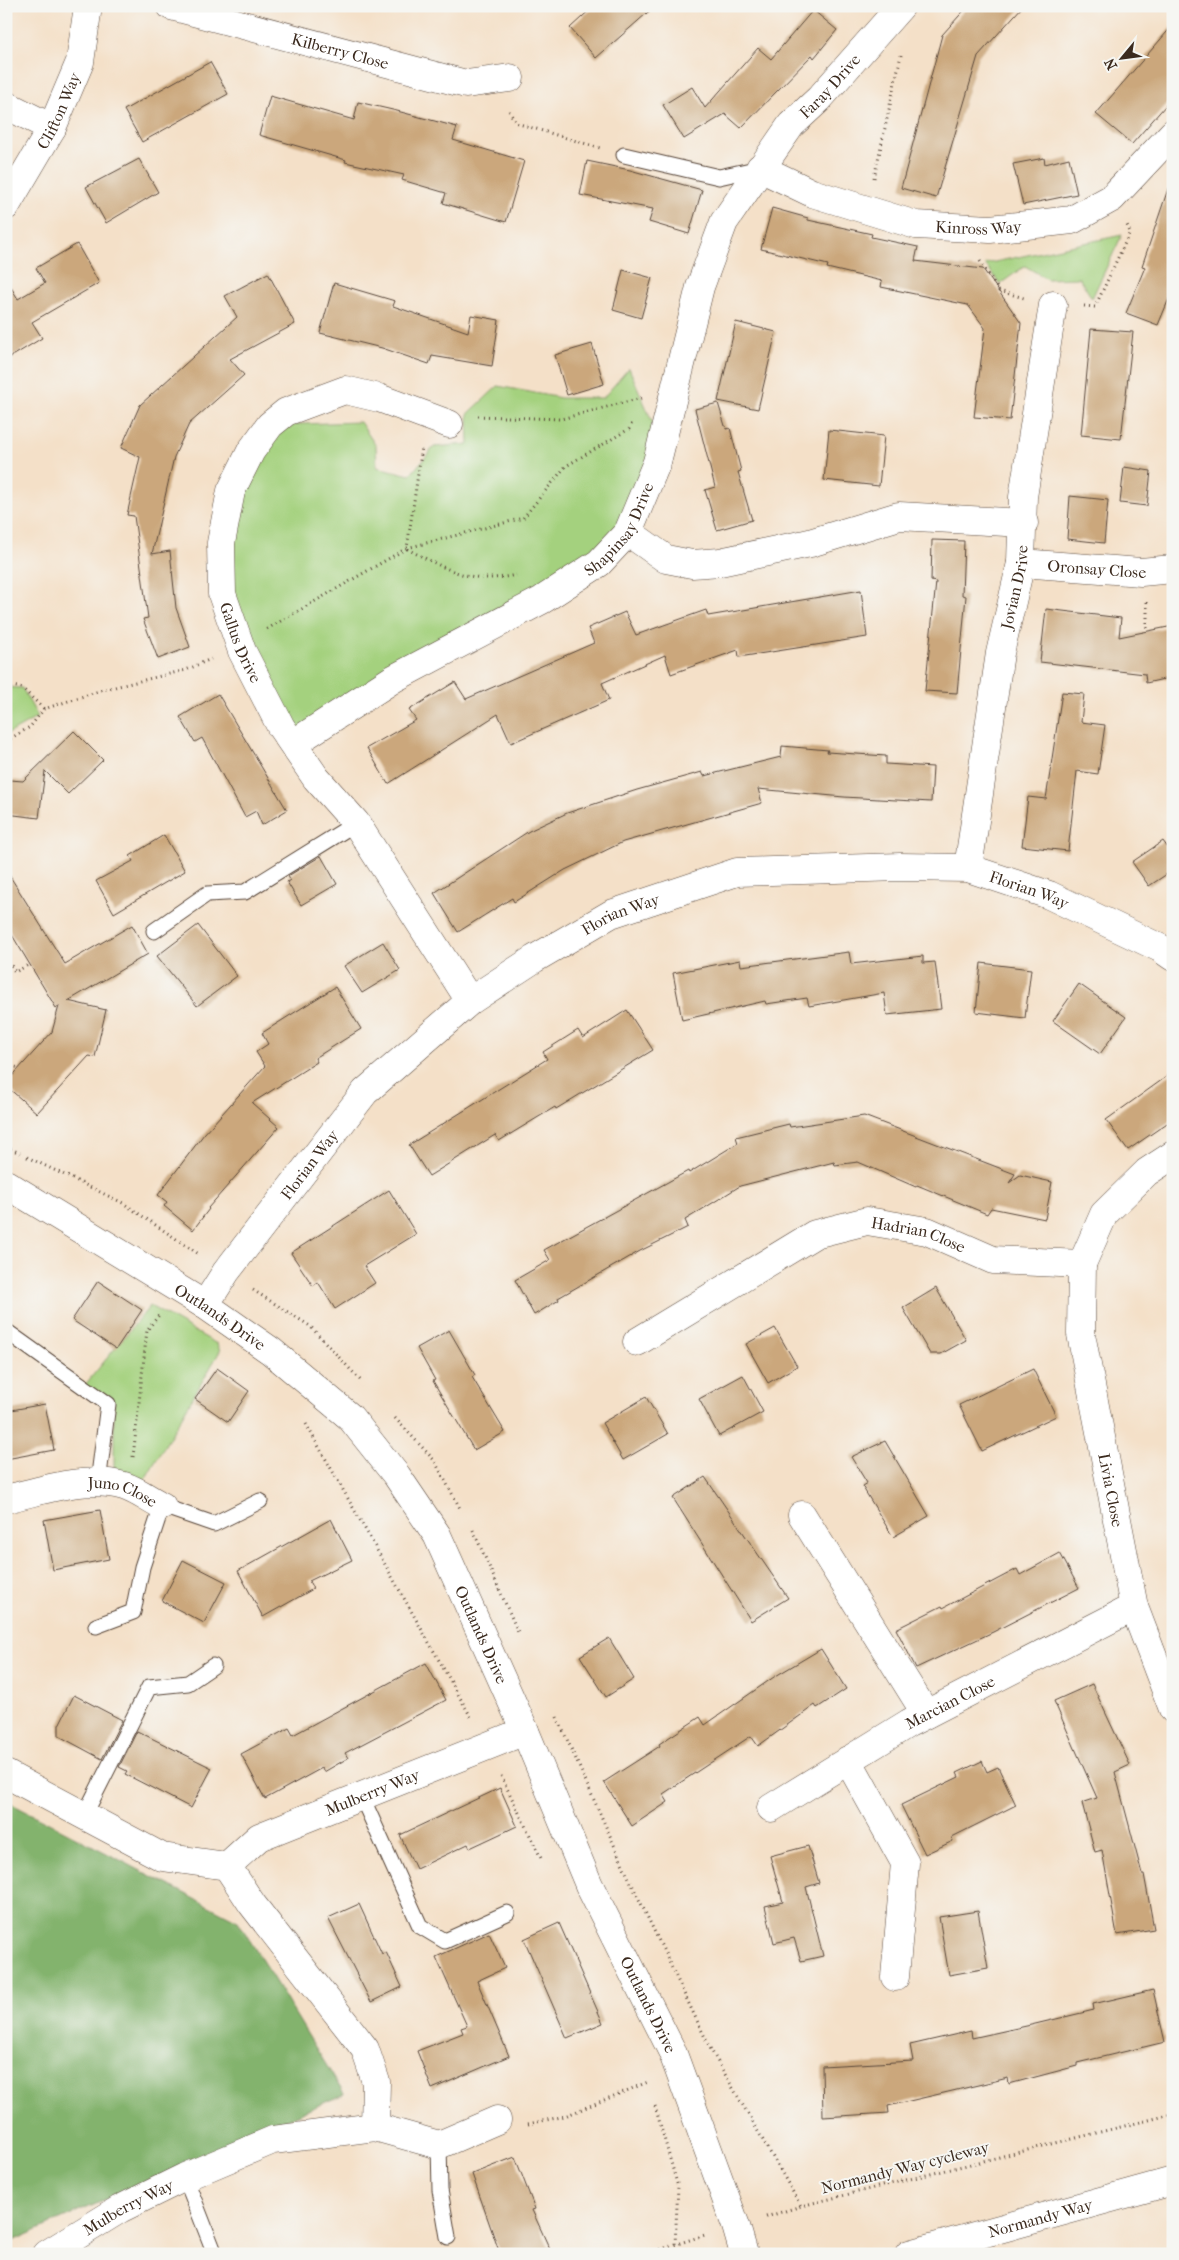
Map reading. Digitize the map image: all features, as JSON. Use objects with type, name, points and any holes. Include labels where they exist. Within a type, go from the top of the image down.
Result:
[{"type":"street","name":"Clifton Way","points":[[6,206],[52,128],[80,62],[88,6]]},
{"type":"street","name":"Kilberry Close","points":[[171,6],[466,84],[500,80]]},
{"type":"street","name":"Faray Drive","points":[[760,168],[791,125],[819,99],[901,6]]},
{"type":"street","points":[[6,105],[52,128]]},
{"type":"street","name":"Kinross Way","points":[[760,168],[812,193],[867,211],[916,224],[980,228],[1072,220],[1112,198],[1173,133]]},
{"type":"street","name":"Shapinsay Drive","points":[[294,743],[393,679],[542,600],[599,563],[628,532],[657,462],[700,287],[724,222],[760,168]]},
{"type":"street","name":"Jovian Drive","points":[[968,868],[1000,653],[1021,563],[1024,523],[1023,497],[1053,305]]},
{"type":"street","name":"Gallus Drive","points":[[438,420],[379,398],[344,390],[286,412],[270,425],[251,451],[231,491],[221,543],[222,594],[240,645],[266,701],[316,778],[356,822],[470,1001]]},
{"type":"street","points":[[628,532],[666,559],[692,564],[720,562],[793,547],[899,516],[1024,523]]},
{"type":"street","name":"Oronsay Close","points":[[1021,563],[1141,572],[1173,569]]},
{"type":"street","name":"Florian Way","points":[[205,1305],[226,1272],[365,1092],[470,1001],[534,959],[611,914],[738,872],[900,867],[968,868],[1049,895],[1160,948],[1173,957]]},
{"type":"street","points":[[1082,1264],[1104,1214],[1147,1172],[1173,1155]]},
{"type":"street","name":"Outlands Drive","points":[[6,1184],[205,1305],[271,1351],[350,1417],[397,1476],[438,1535],[525,1731],[589,1885],[672,2051],[736,2226],[744,2254]]},
{"type":"street","name":"Hadrian Close","points":[[637,1342],[815,1234],[867,1221],[927,1231],[993,1260],[1082,1264]]},
{"type":"street","name":"Livia Close","points":[[1082,1264],[1081,1334],[1134,1607],[1173,1709]]},
{"type":"street","name":"Juno Close","points":[[6,1499],[68,1485],[98,1483],[125,1486],[162,1506]]},
{"type":"street","points":[[802,1514],[926,1714]]},
{"type":"street","name":"Marcian Close","points":[[771,1808],[926,1714],[1134,1607]]},
{"type":"street","name":"Mulberry Way","points":[[227,1866],[259,1836],[525,1731]]},
{"type":"street","points":[[848,1760],[905,1863],[895,1977]]},
{"type":"street","points":[[6,1774],[162,1858],[227,1866],[252,1904],[365,2049],[376,2082],[375,2127]]},
{"type":"street","points":[[439,2145],[497,2120]]},
{"type":"street","name":"Mulberry Way","points":[[47,2254],[120,2209],[185,2177],[273,2140],[375,2127],[439,2145]]},
{"type":"street","name":"Normandy Way","points":[[909,2254],[1173,2181]]},
{"type":"lane","points":[[624,155],[719,177],[760,168]]},
{"type":"lane","points":[[154,931],[207,894],[245,892],[356,822]]},
{"type":"lane","points":[[6,1332],[108,1404],[98,1483]]},
{"type":"lane","name":"Juno Close","points":[[162,1506],[214,1524],[260,1502]]},
{"type":"lane","points":[[96,1626],[133,1612],[142,1567],[162,1506]]},
{"type":"lane","points":[[84,1816],[149,1687],[188,1682],[213,1666]]},
{"type":"lane","points":[[361,1795],[420,1926],[444,1941],[507,1913]]},
{"type":"lane","points":[[439,2145],[440,2190],[448,2237]]},
{"type":"lane","name":"Mulberry Way","points":[[185,2177],[214,2254]]},
{"type":"path","points":[[867,211],[903,47]]},
{"type":"path","points":[[500,80],[516,123],[624,155]]},
{"type":"path","points":[[980,228],[980,262],[998,291],[1053,305],[1095,307],[1130,232],[1112,198]]},
{"type":"path","points":[[407,548],[438,420],[465,423],[478,415],[561,419],[675,390]]},
{"type":"path","points":[[6,741],[30,727],[44,709],[102,690],[186,670],[240,645],[407,548],[524,518],[566,466],[629,429],[634,420]]},
{"type":"path","points":[[407,548],[455,574],[496,579],[523,574]]},
{"type":"path","points":[[6,685],[22,688],[44,709]]},
{"type":"path","points":[[6,957],[15,972],[30,964]]},
{"type":"path","points":[[6,1065],[20,1068]]},
{"type":"path","points":[[125,1486],[134,1455],[147,1330],[164,1309]]},
{"type":"path","points":[[301,1416],[487,1746],[544,1865]]},
{"type":"path","points":[[645,2073],[650,2090]]},
{"type":"path","points":[[497,2120],[532,2124],[565,2116],[648,2082]]},
{"type":"path","points":[[653,2098],[678,2187],[675,2244]]},
{"type":"path","name":"Normandy Way cycleway","points":[[646,2254],[801,2206],[1173,2114]]},
{"type":"green space","points":[[1122,235],[1092,298],[1079,278],[1047,279],[1025,266],[1000,284],[985,264]]},
{"type":"green space","points":[[629,368],[662,444],[628,532],[294,743],[222,594],[225,517],[270,425],[360,422],[376,446],[377,467],[410,475],[434,447],[469,444],[468,414],[498,386],[561,398],[603,398]]},
{"type":"green space","points":[[6,687],[22,688],[38,717],[6,735]]},
{"type":"green space","points":[[150,1306],[217,1344],[220,1351],[144,1481],[114,1476],[114,1402],[84,1386]]},
{"type":"green space","points":[[6,1801],[238,1921],[344,2094],[6,2244]]},
{"type":"building","points":[[594,6],[655,6],[596,58],[570,28]]},
{"type":"building","points":[[968,6],[1023,6],[978,56],[936,198],[901,188],[942,35]]},
{"type":"building","points":[[813,10],[837,30],[814,58],[812,55],[741,128],[725,114],[684,139],[663,105],[692,87],[705,108],[758,48],[771,59]]},
{"type":"building","points":[[1173,25],[1173,97],[1132,144],[1096,114]]},
{"type":"building","points":[[210,62],[228,94],[142,142],[124,110]]},
{"type":"building","points":[[270,96],[354,120],[358,102],[397,111],[457,127],[453,140],[524,161],[506,222],[443,203],[446,193],[402,180],[404,175],[345,162],[346,160],[259,135]]},
{"type":"building","points":[[1044,158],[1045,164],[1069,158],[1077,194],[1023,205],[1013,164]]},
{"type":"building","points":[[139,159],[158,192],[106,223],[86,187]]},
{"type":"building","points":[[587,161],[630,170],[702,190],[689,234],[649,222],[653,209],[580,195]]},
{"type":"building","points":[[1168,189],[1173,190],[1173,289],[1158,325],[1126,313],[1145,267],[1142,266]]},
{"type":"building","points":[[772,208],[808,218],[808,220],[872,234],[871,237],[918,247],[915,261],[983,269],[1021,323],[1010,420],[974,417],[985,328],[968,305],[881,287],[882,281],[827,268],[828,265],[761,249]]},
{"type":"building","points":[[77,244],[99,283],[32,322],[42,338],[6,360],[6,279],[18,299],[45,283],[36,268]]},
{"type":"building","points":[[623,270],[652,278],[641,318],[613,310]]},
{"type":"building","points":[[268,273],[295,324],[230,359],[244,375],[189,424],[174,457],[152,554],[170,551],[176,608],[190,647],[158,659],[143,619],[148,618],[134,516],[127,515],[140,457],[121,448],[140,405],[237,317],[225,296]]},
{"type":"building","points":[[334,283],[395,301],[393,306],[468,332],[471,315],[499,320],[492,366],[432,356],[429,364],[382,348],[320,333]]},
{"type":"building","points":[[736,322],[776,332],[758,409],[718,401]]},
{"type":"building","points":[[1091,329],[1133,332],[1121,439],[1081,435]]},
{"type":"building","points":[[592,344],[604,384],[567,395],[555,355]]},
{"type":"building","points":[[718,403],[726,429],[730,428],[741,471],[738,472],[752,520],[717,530],[705,490],[715,487],[695,409]]},
{"type":"building","points":[[829,430],[884,436],[879,486],[824,480]]},
{"type":"building","points":[[1124,467],[1151,471],[1147,506],[1120,503]]},
{"type":"building","points":[[1070,496],[1108,500],[1104,543],[1067,539]]},
{"type":"building","points":[[932,540],[964,541],[962,595],[966,596],[957,693],[925,691],[936,582],[931,581]]},
{"type":"building","points":[[861,590],[867,637],[739,657],[738,650],[671,674],[665,655],[602,683],[609,700],[511,743],[498,714],[388,784],[367,748],[416,720],[409,710],[455,682],[466,699],[594,643],[588,628],[625,612],[636,635],[706,610],[708,616]]},
{"type":"building","points":[[1046,609],[1121,618],[1119,637],[1173,626],[1173,677],[1146,683],[1145,674],[1040,662]]},
{"type":"building","points":[[1062,692],[1084,694],[1081,722],[1105,725],[1098,774],[1077,771],[1068,851],[1022,846],[1028,797],[1046,799]]},
{"type":"building","points":[[218,694],[287,810],[262,825],[256,811],[245,817],[202,738],[195,742],[180,717]]},
{"type":"building","points":[[74,731],[103,760],[68,794],[45,771],[39,818],[6,814],[10,780],[23,781]]},
{"type":"building","points":[[782,746],[828,750],[827,752],[886,756],[886,764],[933,767],[931,802],[844,797],[758,789],[762,803],[623,842],[565,870],[514,902],[512,898],[458,932],[434,893],[529,831],[567,813],[637,790],[702,772],[704,776],[781,757]]},
{"type":"building","points":[[164,835],[185,871],[114,913],[96,881],[133,861],[130,856]]},
{"type":"building","points":[[1163,841],[1173,855],[1173,870],[1149,886],[1132,862]]},
{"type":"building","points":[[321,856],[337,884],[301,905],[287,882],[290,880],[288,876]]},
{"type":"building","points":[[6,870],[65,964],[132,925],[148,954],[68,1001],[106,1010],[95,1057],[89,1056],[37,1113],[6,1086],[6,1083],[52,1032],[59,1006],[56,1008],[6,925]]},
{"type":"building","points":[[198,925],[237,976],[197,1006],[157,956]]},
{"type":"building","points":[[383,942],[400,970],[362,993],[344,966]]},
{"type":"building","points":[[849,952],[851,964],[923,956],[923,963],[935,962],[941,1009],[887,1015],[884,993],[809,1006],[807,998],[766,1004],[765,1001],[682,1020],[673,973],[740,960],[741,966]]},
{"type":"building","points":[[981,963],[1031,969],[1025,1018],[976,1012]]},
{"type":"building","points":[[1079,984],[1126,1017],[1100,1054],[1053,1021]]},
{"type":"building","points":[[335,987],[361,1029],[315,1058],[317,1062],[252,1103],[279,1127],[208,1208],[193,1230],[164,1206],[167,1202],[158,1195],[204,1134],[265,1066],[256,1052],[268,1044],[262,1033]]},
{"type":"building","points":[[627,1010],[653,1050],[556,1109],[555,1107],[499,1141],[495,1135],[429,1176],[409,1145],[547,1059],[543,1052],[578,1030],[583,1038]]},
{"type":"building","points":[[1173,1072],[1173,1119],[1128,1150],[1106,1120]]},
{"type":"building","points":[[864,1116],[1015,1174],[1009,1183],[1020,1175],[1052,1182],[1045,1219],[991,1208],[987,1214],[917,1185],[916,1187],[858,1162],[835,1165],[834,1162],[740,1186],[685,1220],[688,1227],[640,1251],[558,1298],[559,1300],[534,1315],[515,1280],[550,1260],[544,1250],[688,1171],[689,1173],[738,1143],[736,1137],[789,1124],[790,1127]]},
{"type":"building","points":[[389,1190],[416,1234],[364,1266],[375,1283],[335,1309],[318,1282],[313,1286],[291,1253]]},
{"type":"building","points":[[98,1281],[142,1310],[116,1349],[72,1320]]},
{"type":"building","points":[[936,1288],[966,1340],[941,1354],[930,1354],[903,1308]]},
{"type":"building","points":[[775,1328],[797,1366],[768,1383],[746,1344]]},
{"type":"building","points":[[449,1330],[475,1375],[472,1377],[505,1432],[474,1450],[433,1381],[435,1380],[417,1348]]},
{"type":"building","points":[[217,1368],[249,1391],[228,1422],[195,1399]]},
{"type":"building","points":[[1033,1369],[1056,1416],[982,1451],[959,1405]]},
{"type":"building","points":[[743,1375],[763,1412],[719,1436],[699,1399]]},
{"type":"building","points":[[646,1397],[668,1434],[623,1460],[602,1423]]},
{"type":"building","points":[[45,1404],[54,1450],[6,1459],[6,1411]]},
{"type":"building","points":[[885,1441],[929,1516],[893,1537],[862,1486],[867,1483],[851,1457]]},
{"type":"building","points":[[705,1477],[788,1598],[751,1621],[673,1498]]},
{"type":"building","points":[[100,1510],[109,1559],[53,1570],[44,1520]]},
{"type":"building","points":[[331,1519],[352,1560],[309,1581],[313,1589],[263,1617],[238,1571]]},
{"type":"building","points":[[1060,1553],[1079,1588],[993,1632],[916,1668],[896,1629],[942,1606],[943,1608],[1017,1569],[1020,1575]]},
{"type":"building","points":[[183,1560],[226,1582],[204,1623],[162,1601]]},
{"type":"building","points":[[609,1638],[634,1679],[606,1697],[580,1656]]},
{"type":"building","points":[[821,1649],[846,1689],[817,1708],[815,1705],[758,1746],[751,1736],[663,1794],[668,1802],[632,1826],[604,1782],[660,1746],[659,1744],[700,1717],[705,1725],[774,1677]]},
{"type":"building","points":[[426,1663],[446,1700],[345,1753],[348,1758],[324,1772],[322,1768],[265,1799],[241,1754],[289,1728],[293,1735]]},
{"type":"building","points":[[1092,1684],[1130,1765],[1115,1772],[1142,1874],[1144,1874],[1154,1929],[1117,1935],[1102,1850],[1095,1852],[1082,1803],[1097,1798],[1054,1701]]},
{"type":"building","points":[[74,1695],[122,1720],[102,1759],[59,1736],[59,1725]]},
{"type":"building","points":[[137,1731],[212,1768],[191,1808],[125,1774],[127,1771],[119,1767]]},
{"type":"building","points":[[982,1761],[987,1772],[998,1767],[1016,1805],[952,1837],[953,1841],[925,1854],[901,1805],[959,1777],[957,1773]]},
{"type":"building","points":[[500,1788],[517,1826],[470,1848],[468,1844],[416,1869],[400,1835]]},
{"type":"building","points":[[808,1846],[819,1883],[806,1887],[823,1956],[801,1961],[794,1938],[774,1943],[765,1906],[783,1902],[770,1856]]},
{"type":"building","points":[[359,1904],[382,1954],[386,1952],[402,1987],[371,2002],[328,1918]]},
{"type":"building","points":[[978,1911],[988,1968],[949,1975],[939,1917]]},
{"type":"building","points":[[559,1923],[603,2023],[567,2038],[524,1939]]},
{"type":"building","points":[[489,1933],[505,1968],[477,1981],[509,2056],[432,2089],[417,2051],[463,2033],[461,2028],[467,2026],[436,1957]]},
{"type":"building","points":[[1153,1990],[1165,2042],[1077,2063],[1077,2066],[1009,2084],[1008,2078],[888,2106],[889,2113],[823,2117],[822,2066],[913,2061],[910,2045],[971,2031],[972,2038],[1031,2025],[1094,2010],[1093,2004]]},
{"type":"building","points":[[515,2157],[535,2209],[532,2210],[552,2254],[500,2254],[472,2174]]}]
